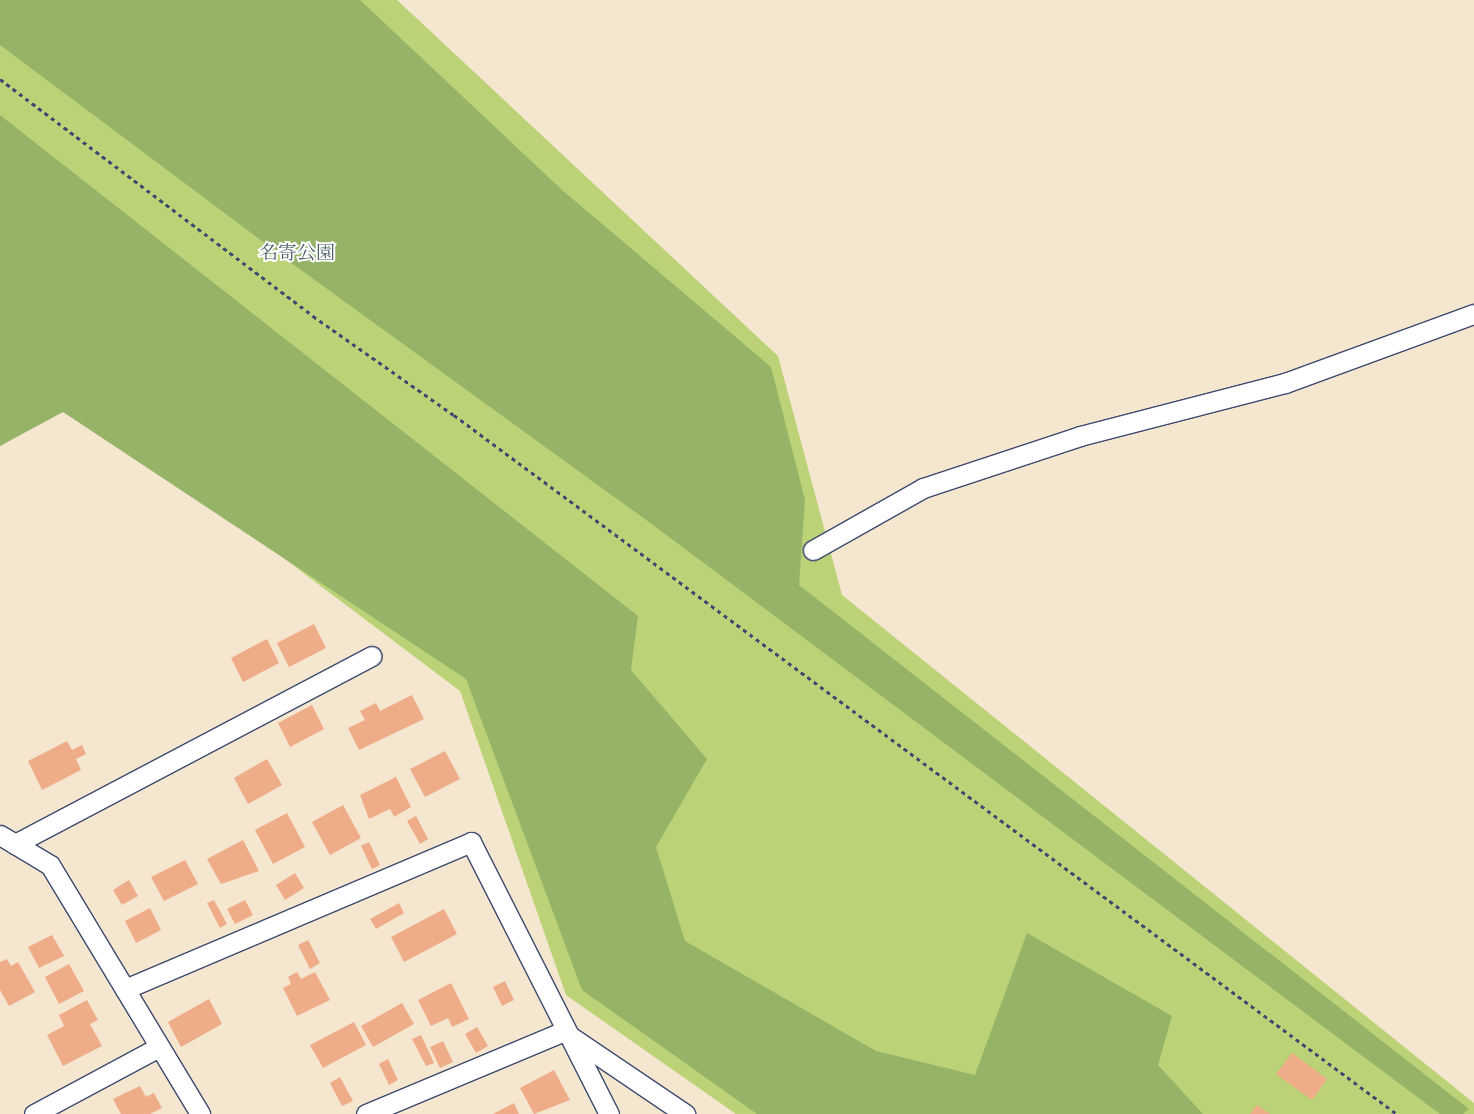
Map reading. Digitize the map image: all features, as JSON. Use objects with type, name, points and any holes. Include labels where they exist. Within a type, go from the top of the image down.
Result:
[{"type":"street","points":[[813,550],[923,488],[1080,436],[1285,383],[1474,314]]},
{"type":"street","points":[[7,839],[372,656]]},
{"type":"street","points":[[7,839],[50,865],[200,1114]]},
{"type":"street","points":[[125,989],[471,842],[564,1031],[608,1114]]},
{"type":"street","points":[[366,1114],[564,1031]]},
{"type":"street","points":[[564,1031],[685,1114]]},
{"type":"street","points":[[34,1114],[159,1047]]},
{"type":"path","points":[[0,79],[313,316],[454,415],[1397,1114]]},
{"type":"green space","name":"名寄公園","points":[[0,0],[397,0],[778,356],[842,595],[1474,1103],[1474,1114],[736,1114],[566,995],[460,691],[67,395],[0,429]]},
{"type":"green space","points":[[0,0],[360,0],[561,189],[771,367],[805,500],[799,585],[1469,1109],[1463,1114],[1440,1114],[653,525],[290,262],[0,45]]},
{"type":"green space","points":[[0,115],[638,616],[631,670],[707,759],[656,847],[685,941],[876,1051],[975,1075],[1027,933],[1172,1016],[1158,1065],[1203,1114],[757,1114],[582,990],[466,679],[63,412],[0,446]]},
{"type":"building","points":[[314,624],[326,648],[289,667],[277,643]]},
{"type":"building","points":[[267,639],[279,663],[243,682],[231,658]]},
{"type":"building","points":[[412,695],[424,719],[359,750],[348,728],[365,720],[360,711],[376,703],[380,711]]},
{"type":"building","points":[[312,705],[324,729],[290,747],[278,723]]},
{"type":"building","points":[[67,741],[72,750],[82,745],[86,754],[76,759],[81,770],[42,790],[28,761]]},
{"type":"building","points":[[445,751],[460,779],[425,797],[410,769]]},
{"type":"building","points":[[267,759],[282,785],[248,804],[234,778]]},
{"type":"building","points":[[396,777],[411,807],[394,817],[390,809],[369,819],[360,795]]},
{"type":"building","points":[[343,805],[361,838],[330,855],[312,822]]},
{"type":"building","points":[[287,813],[305,847],[273,864],[255,830]]},
{"type":"building","points":[[416,816],[428,839],[420,844],[407,821]]},
{"type":"building","points":[[243,840],[259,871],[221,884],[207,859]]},
{"type":"building","points":[[369,842],[380,865],[372,869],[361,846]]},
{"type":"building","points":[[185,860],[198,884],[164,901],[151,877]]},
{"type":"building","points":[[295,873],[304,888],[285,900],[276,885]]},
{"type":"building","points":[[129,880],[138,896],[122,905],[113,890]]},
{"type":"building","points":[[214,900],[227,924],[220,928],[207,903]]},
{"type":"building","points":[[245,900],[253,915],[235,924],[227,909]]},
{"type":"building","points":[[399,903],[404,913],[376,929],[370,919]]},
{"type":"building","points":[[150,908],[161,930],[136,943],[125,921]]},
{"type":"building","points":[[444,909],[457,934],[404,962],[391,937]]},
{"type":"building","points":[[52,935],[64,956],[39,968],[28,947]]},
{"type":"building","points":[[308,940],[320,963],[310,969],[298,945]]},
{"type":"building","points":[[7,959],[11,966],[18,962],[35,992],[9,1006],[0,990],[0,962]]},
{"type":"building","points":[[69,964],[84,991],[59,1004],[45,977]]},
{"type":"building","points":[[297,972],[301,979],[315,972],[330,1000],[297,1016],[283,988],[291,984],[288,977]]},
{"type":"building","points":[[505,981],[514,1000],[502,1006],[493,987]]},
{"type":"building","points":[[451,983],[469,1019],[452,1027],[448,1018],[431,1026],[418,1000]]},
{"type":"building","points":[[209,999],[222,1024],[181,1047],[168,1022]]},
{"type":"building","points":[[87,1000],[98,1020],[90,1024],[102,1046],[63,1066],[47,1035],[64,1026],[59,1015]]},
{"type":"building","points":[[402,1003],[414,1024],[373,1047],[361,1026]]},
{"type":"building","points":[[354,1022],[366,1045],[323,1068],[310,1045]]},
{"type":"building","points":[[477,1027],[488,1046],[476,1053],[465,1034]]},
{"type":"building","points":[[421,1035],[434,1063],[426,1066],[412,1039]]},
{"type":"building","points":[[443,1041],[453,1062],[440,1068],[430,1047]]},
{"type":"building","points":[[1292,1053],[1327,1079],[1312,1100],[1276,1074]]},
{"type":"building","points":[[388,1059],[398,1080],[389,1085],[379,1064]]},
{"type":"building","points":[[554,1070],[570,1100],[534,1114],[520,1088]]},
{"type":"building","points":[[340,1077],[353,1101],[342,1106],[330,1083]]},
{"type":"building","points":[[140,1086],[146,1097],[154,1093],[162,1108],[150,1114],[121,1114],[113,1099]]},
{"type":"building","points":[[514,1103],[519,1114],[493,1114]]},
{"type":"building","points":[[1257,1105],[1270,1114],[1250,1114]]}]
